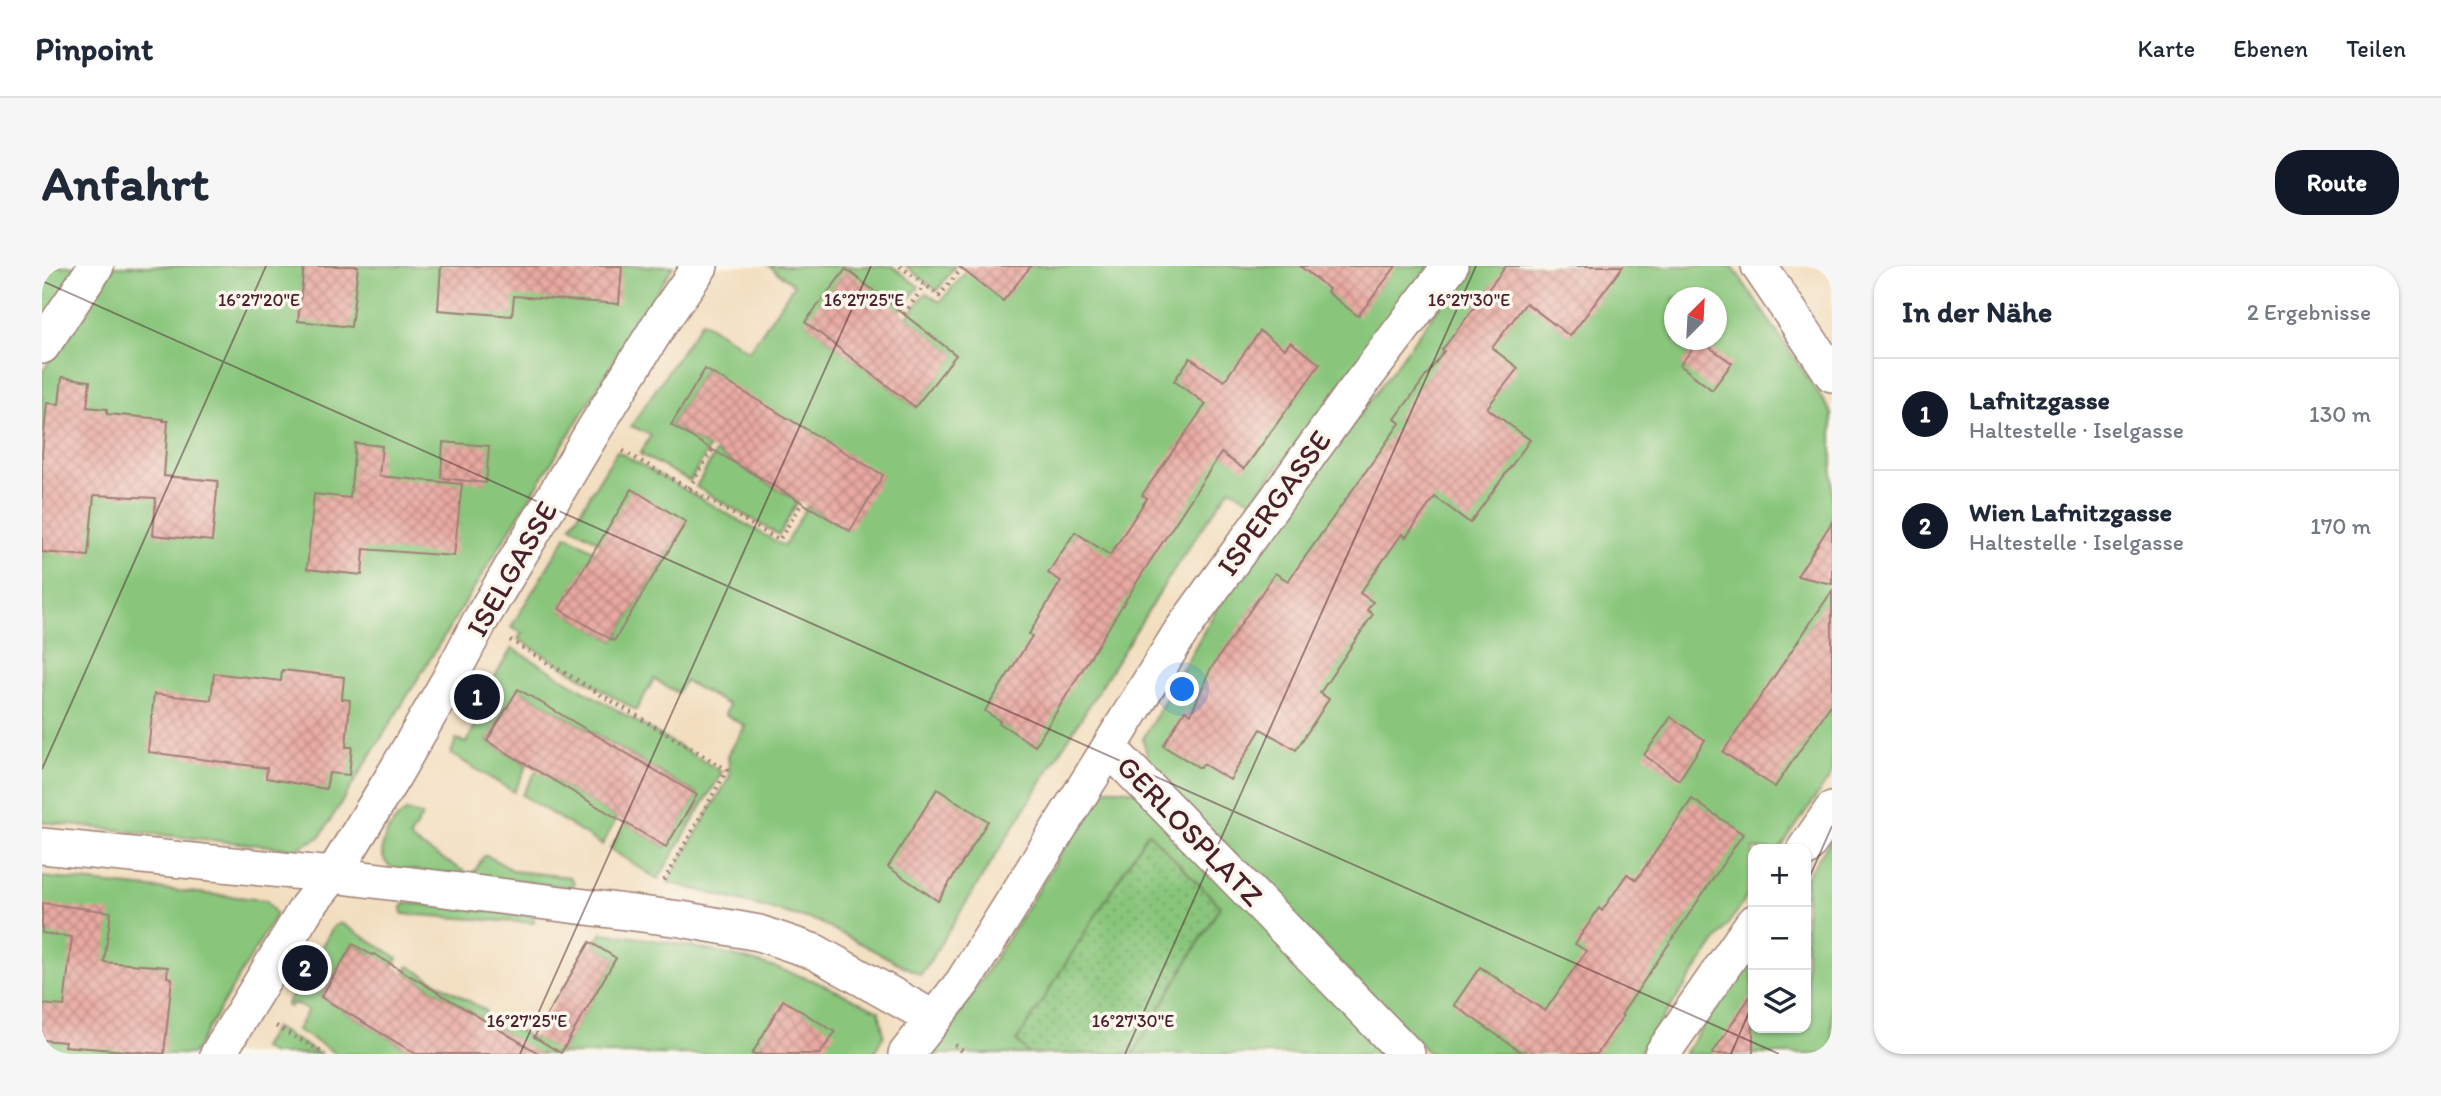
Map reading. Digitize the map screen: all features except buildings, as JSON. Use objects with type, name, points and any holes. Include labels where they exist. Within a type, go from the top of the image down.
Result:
[{"type":"street","points":[[42,346],[96,266]]},
{"type":"street","name":"ISELGASSE","points":[[218,1054],[307,907],[333,875],[592,433],[659,325],[700,266]]},
{"type":"street","name":"ISPERGASSE","points":[[1109,748],[1181,633],[1352,395],[1450,266]]},
{"type":"street","points":[[1759,266],[1832,373]]},
{"type":"street","name":"GERLOSPLATZ","points":[[933,1018],[962,982],[1109,748],[1407,1054]]},
{"type":"street","points":[[1808,844],[1832,810]]},
{"type":"street","points":[[42,846],[333,875],[681,919],[759,933],[815,953],[933,1018],[905,1054]]},
{"type":"street","points":[[1662,1054],[1748,930]]},
{"type":"path","points":[[900,266],[939,296],[962,268]]},
{"type":"path","points":[[904,314],[926,285]]},
{"type":"path","points":[[592,433],[779,540],[802,503]]},
{"type":"path","points":[[689,488],[712,450]]},
{"type":"path","points":[[480,621],[727,770],[644,915]]},
{"type":"path","points":[[245,1009],[325,1054]]},
{"type":"green space","points":[[42,266],[85,266],[42,331]]},
{"type":"green space","points":[[113,266],[673,266],[320,837],[296,849],[42,822],[42,372]]},
{"type":"green space","points":[[769,266],[892,266],[919,287],[899,311],[806,322],[915,407],[955,355],[907,317],[926,293],[940,302],[966,272],[1031,266],[1430,266],[1252,501],[1230,488],[1178,563],[921,975],[817,921],[668,882],[730,776],[728,755],[745,726],[725,714],[729,705],[685,681],[677,693],[654,679],[636,710],[518,639],[522,633],[511,627],[567,535],[595,551],[560,609],[614,641],[686,523],[600,542],[571,526],[617,451],[784,546],[807,506],[850,531],[705,369],[671,425],[709,448],[690,481],[640,454],[651,435],[631,426],[702,321],[749,351],[794,285]]},
{"type":"green space","points":[[906,266],[955,266],[937,291]]},
{"type":"green space","points":[[1469,266],[1732,266],[1832,414],[1832,774],[1783,844],[1748,844],[1748,895],[1638,1054],[1430,1054],[1151,771],[1143,739],[1216,610]]},
{"type":"green space","points":[[716,452],[798,501],[779,535],[696,487]]},
{"type":"green space","points":[[512,648],[722,772],[658,879],[610,849],[626,823],[666,847],[697,794],[519,689],[487,741],[527,765],[514,792],[451,754],[456,739],[466,743],[483,712],[476,708]]},
{"type":"green space","points":[[537,770],[617,818],[602,845],[522,795]]},
{"type":"green space","points":[[1105,789],[1140,793],[1393,1054],[1133,1054],[1220,906],[1017,1041],[1029,1054],[934,1054],[1095,800]]},
{"type":"green space","points":[[407,811],[422,816],[410,837],[414,842],[467,873],[474,872],[484,856],[488,856],[514,871],[570,877],[574,883],[571,887],[392,868],[383,854],[385,838],[394,822]]},
{"type":"green space","points":[[1148,832],[1220,906],[1133,1054],[1029,1054],[1017,1041]]},
{"type":"green space","points":[[1832,838],[1832,1054],[1684,1054],[1748,960],[1748,1033],[1811,1033],[1811,870]]},
{"type":"green space","points":[[42,877],[266,900],[276,914],[193,1054],[42,1054]]},
{"type":"green space","points":[[406,903],[530,915],[534,923],[403,914],[402,907]]},
{"type":"green space","points":[[341,923],[398,958],[393,966],[353,944],[321,997],[416,1054],[337,1054],[297,1030],[308,1010],[293,1003],[290,1007],[286,1005],[334,926]]},
{"type":"green space","points":[[602,933],[706,950],[806,978],[879,1011],[884,1035],[873,1054],[528,1054],[530,1050],[493,1025],[497,1018],[561,1052],[616,958],[594,945]]},
{"type":"green space","points":[[409,966],[486,1011],[482,1019],[405,972]]},
{"type":"green space","points":[[274,1027],[320,1054],[272,1054],[262,1048]]},
{"type":"place","name":"Lafnitzgasse","points":[[477,697]]},
{"type":"place","name":"Wien Lafnitzgasse","points":[[305,968]]}]
